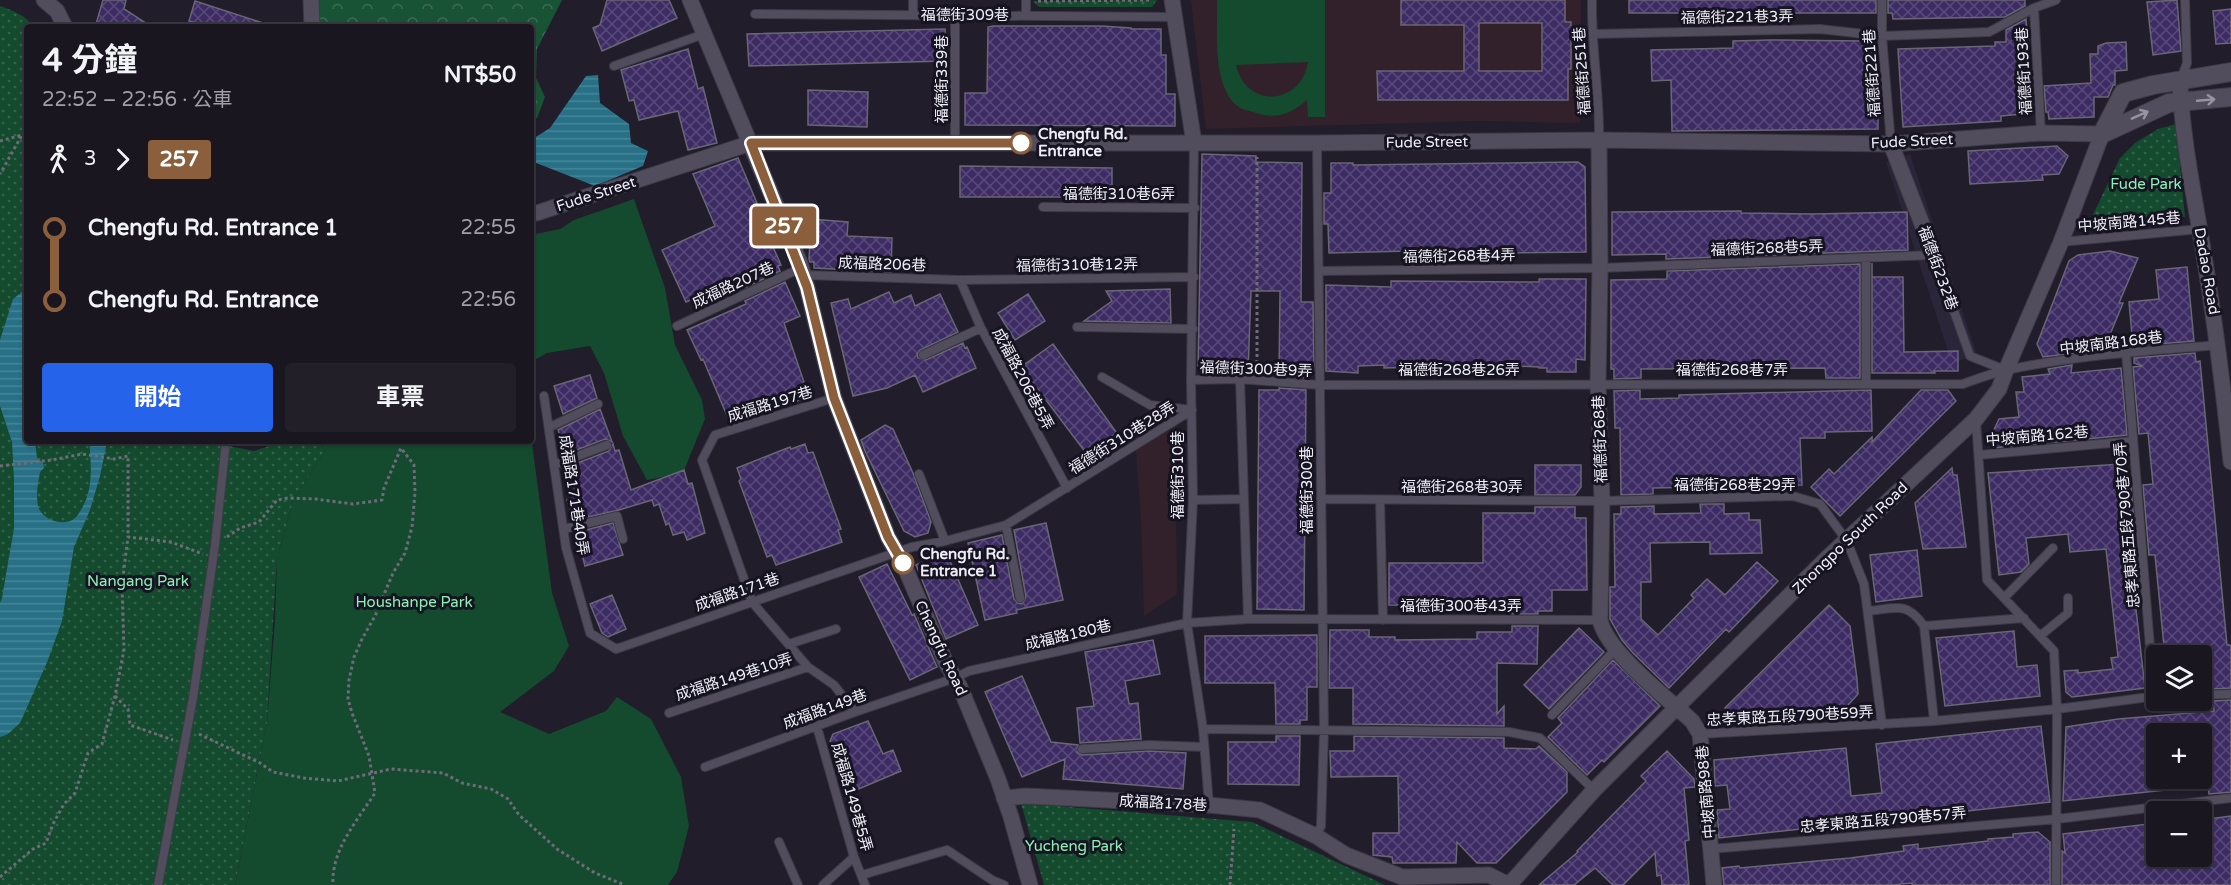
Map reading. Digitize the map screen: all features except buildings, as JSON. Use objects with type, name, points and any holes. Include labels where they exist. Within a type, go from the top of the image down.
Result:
[{"type":"street","points":[[44,0],[57,11],[64,24]]},
{"type":"street","points":[[312,0],[312,24]]},
{"type":"street","name":"Chengfu Road","points":[[690,0],[802,271],[834,398],[888,537],[903,563],[993,768],[1011,817],[1030,885]]},
{"type":"street","points":[[1172,0],[1194,143]]},
{"type":"street","points":[[2102,134],[2123,93],[2153,85],[2231,72]]},
{"type":"street","name":"Dadao Road","points":[[2180,82],[2181,102],[2219,345],[2231,462]]},
{"type":"street","name":"Fude Street","points":[[534,212],[751,143],[1317,143],[1599,140],[1891,144],[2041,133],[2102,134],[2155,108],[2181,102],[2231,97]]},
{"type":"street","name":"Zhongpo South Road","points":[[1509,885],[1594,790],[1847,541],[1976,419],[2000,389],[2061,242],[2102,134]]},
{"type":"street","name":"福德街268巷","points":[[1599,140],[1598,383],[1602,501],[1600,620],[1603,632],[1615,650],[1677,707]]},
{"type":"street","name":"福德街232巷","points":[[1891,144],[1934,255]]},
{"type":"street","name":"中坡南路98巷","points":[[1677,707],[1700,734],[1714,885]]},
{"type":"street","name":"成福路178巷","points":[[1004,798],[1026,796],[1209,805],[1260,810],[1316,836],[1346,855],[1402,877],[1489,876],[1509,885]]},
{"type":"lane","points":[[913,0],[913,15]]},
{"type":"lane","points":[[1026,0],[1026,16]]},
{"type":"lane","name":"福德街251巷","points":[[1592,0],[1599,140]]},
{"type":"lane","name":"福德街221巷","points":[[1882,0],[1882,36],[1891,144]]},
{"type":"lane","name":"福德街221巷3弄","points":[[1592,34],[1820,29],[1882,36],[1989,32],[2034,8],[2056,0]]},
{"type":"lane","points":[[2180,82],[2187,63],[2185,0]]},
{"type":"lane","name":"福德街193巷","points":[[2034,8],[2041,133]]},
{"type":"lane","name":"福德街309巷","points":[[755,14],[1174,16]]},
{"type":"lane","name":"福德街339巷","points":[[955,15],[955,143]]},
{"type":"lane","points":[[614,66],[704,34]]},
{"type":"lane","name":"福德街310巷","points":[[1194,143],[1195,208],[1191,380],[1193,500],[1187,622],[1203,729],[1209,805]]},
{"type":"lane","name":"福德街300巷","points":[[1316,836],[1321,826],[1324,730],[1317,143]]},
{"type":"lane","name":"福德街310巷6弄","points":[[1043,207],[1195,208]]},
{"type":"lane","name":"中坡南路145巷","points":[[2061,242],[2200,229]]},
{"type":"lane","name":"福德街268巷5弄","points":[[1600,268],[1934,255]]},
{"type":"lane","name":"福德街232巷","points":[[1934,255],[1970,356],[2006,370]]},
{"type":"lane","points":[[1866,258],[1866,383]]},
{"type":"lane","name":"福德街268巷4弄","points":[[1319,271],[1600,268]]},
{"type":"lane","name":"成福路206巷","points":[[802,271],[960,280]]},
{"type":"lane","name":"成福路207巷","points":[[678,326],[802,271]]},
{"type":"lane","name":"福德街310巷12弄","points":[[960,280],[1194,277]]},
{"type":"lane","name":"成福路206巷5弄","points":[[960,280],[981,328],[1067,488]]},
{"type":"lane","points":[[1077,327],[1193,329]]},
{"type":"lane","points":[[923,355],[981,328]]},
{"type":"lane","name":"中坡南路168巷","points":[[1866,383],[1963,384],[2006,370],[2126,352],[2219,345]]},
{"type":"lane","name":"忠孝東路五段790巷70弄","points":[[2126,352],[2151,645]]},
{"type":"lane","points":[[1102,376],[1150,405],[1192,410]]},
{"type":"lane","points":[[1240,379],[1248,619]]},
{"type":"lane","name":"福德街300巷9弄","points":[[1191,380],[1240,379],[1320,384]]},
{"type":"lane","name":"福德街268巷7弄","points":[[1598,383],[1866,383]]},
{"type":"lane","name":"福德街268巷26弄","points":[[1320,384],[1598,383]]},
{"type":"lane","name":"成福路171巷40弄","points":[[544,396],[566,548],[590,633]]},
{"type":"lane","name":"成福路197巷","points":[[752,602],[702,460],[715,435],[834,398]]},
{"type":"lane","points":[[550,427],[598,404]]},
{"type":"lane","name":"福德街310巷28弄","points":[[1006,525],[1192,410]]},
{"type":"lane","points":[[1976,419],[1988,580],[2054,651],[2057,709],[2056,885]]},
{"type":"lane","name":"中坡南路162巷","points":[[1978,455],[2133,441]]},
{"type":"lane","points":[[158,885],[191,713],[216,540],[226,444]]},
{"type":"lane","points":[[555,464],[607,445]]},
{"type":"lane","points":[[919,474],[945,541]]},
{"type":"lane","name":"福德街268巷29弄","points":[[1602,501],[1793,496],[1820,504],[1847,541]]},
{"type":"lane","points":[[1193,500],[1244,499]]},
{"type":"lane","name":"福德街268巷30弄","points":[[1321,499],[1602,501]]},
{"type":"lane","points":[[1380,500],[1383,620]]},
{"type":"lane","points":[[564,529],[617,516],[623,539]]},
{"type":"lane","points":[[1006,525],[1020,598]]},
{"type":"lane","name":"成福路171巷","points":[[590,633],[616,649],[896,552],[1006,525]]},
{"type":"lane","name":"忠孝東路五段790巷59弄","points":[[1847,541],[1864,584],[1882,724]]},
{"type":"lane","points":[[2005,597],[2053,548]]},
{"type":"lane","points":[[2040,636],[2068,613],[2068,598]]},
{"type":"lane","points":[[752,602],[808,667],[834,685],[855,712]]},
{"type":"lane","points":[[1869,611],[1902,608],[1915,613],[1924,626],[1934,721]]},
{"type":"lane","points":[[1924,626],[2024,618]]},
{"type":"lane","name":"福德街300巷43弄","points":[[1248,619],[1600,620]]},
{"type":"lane","name":"成福路180巷","points":[[955,678],[969,671],[1187,622],[1248,619]]},
{"type":"lane","points":[[789,644],[836,629]]},
{"type":"lane","points":[[1552,715],[1615,650]]},
{"type":"lane","name":"成福路149巷10弄","points":[[669,713],[808,667]]},
{"type":"lane","name":"成福路149巷","points":[[705,767],[955,678]]},
{"type":"lane","points":[[2212,695],[2231,694]]},
{"type":"lane","name":"忠孝東路五段790巷70弄","points":[[2057,709],[2146,697]]},
{"type":"lane","name":"忠孝東路五段790巷59弄","points":[[1700,734],[1934,721],[2057,709]]},
{"type":"lane","name":"成福路149巷5弄","points":[[817,727],[865,885]]},
{"type":"lane","points":[[1203,729],[1429,729],[1509,732],[1540,738],[1594,790]]},
{"type":"lane","points":[[1082,749],[1149,745],[1204,747]]},
{"type":"lane","name":"忠孝東路五段790巷57弄","points":[[1711,849],[2057,819],[2231,798]]},
{"type":"lane","points":[[779,842],[798,885]]},
{"type":"lane","points":[[862,875],[947,850],[992,880],[1004,885]]},
{"type":"lane","points":[[823,885],[855,857]]},
{"type":"path","points":[[1038,0],[1152,0]]},
{"type":"path","points":[[0,141],[22,135],[0,174]]},
{"type":"path","points":[[1257,142],[1257,380]]},
{"type":"path","points":[[216,540],[221,541],[240,528],[259,522],[277,500],[315,498],[352,504],[382,500],[384,488],[401,447],[414,465],[412,527],[405,553],[393,573],[354,657],[349,680],[348,699],[369,756],[375,793],[342,843],[337,855],[333,885]]},
{"type":"path","points":[[0,466],[82,454],[114,459],[128,456],[128,537],[122,584],[124,650],[116,696],[102,744],[88,753],[75,793],[64,804],[46,843],[33,849],[0,877]]},
{"type":"path","points":[[128,537],[171,542],[213,558]]},
{"type":"path","points":[[116,696],[128,709],[130,724],[185,745]]},
{"type":"path","points":[[191,713],[199,735],[260,763],[273,772],[338,781],[391,769],[443,773],[462,783],[491,789],[507,799],[519,815],[557,849],[595,873],[625,885]]},
{"type":"path","points":[[1230,885],[1234,829]]},
{"type":"shaded area","points":[[1191,0],[1581,0],[1580,123],[1479,121],[1206,129]]},
{"type":"shaded area","points":[[1910,154],[1977,355],[1952,363],[1886,162]]},
{"type":"shaded area","points":[[1175,417],[1177,594],[1144,616],[1141,519],[1135,439]]},
{"type":"green space","points":[[318,0],[562,0],[537,49],[536,78],[545,97],[537,118],[534,120],[534,24],[317,24]]},
{"type":"green space","points":[[1157,0],[1152,7],[1039,7],[1033,1]]},
{"type":"green space","points":[[1217,0],[1325,0],[1325,117],[1308,117],[1307,100],[1290,112],[1271,116],[1245,110],[1230,98],[1220,73],[1218,58]],"holes":[[[1308,62],[1303,77],[1285,94],[1273,97],[1261,95],[1250,89],[1242,79],[1236,65]]]},
{"type":"green space","name":"Nangang Park","points":[[0,6],[32,24],[24,24],[24,444],[219,444],[254,451],[275,444],[327,444],[326,449],[293,501],[277,559],[267,722],[235,885],[0,885]]},
{"type":"green space","name":"Fude Park","points":[[2176,124],[2185,217],[2088,225],[2120,158],[2135,143],[2158,129]]},
{"type":"green space","points":[[634,199],[665,288],[675,345],[702,400],[705,419],[683,473],[647,480],[623,436],[604,373],[590,346],[547,353],[534,360],[534,234],[560,229],[574,220]]},
{"type":"green space","name":"Houshanpe Park","points":[[327,444],[532,444],[552,593],[569,646],[554,671],[500,712],[549,734],[606,711],[617,697],[651,719],[681,777],[689,826],[677,872],[668,885],[235,885],[267,722],[277,559],[293,501],[326,449]]},
{"type":"green space","name":"Yucheng Park","points":[[1021,803],[1252,822],[1385,885],[1044,885]]},
{"type":"water","points":[[598,75],[600,103],[629,124],[631,143],[648,151],[643,166],[595,186],[534,162],[534,138],[550,128],[586,76]]},
{"type":"water","points":[[24,290],[24,444],[35,444],[37,458],[43,463],[37,500],[39,509],[46,517],[61,522],[71,521],[81,510],[89,488],[91,464],[89,444],[107,444],[90,510],[74,547],[62,621],[48,660],[20,723],[8,734],[0,737],[0,603],[14,528],[14,480],[12,442],[0,406],[0,340],[13,299]]},
{"type":"bus line","name":"257","points":[[903,563],[888,537],[834,398],[800,263],[751,143],[1021,143]]},
{"type":"place","name":"Chengfu Rd. Entrance","points":[[1021,143]]},
{"type":"place","name":"Chengfu Rd. Entrance 1","points":[[903,563]]}]
